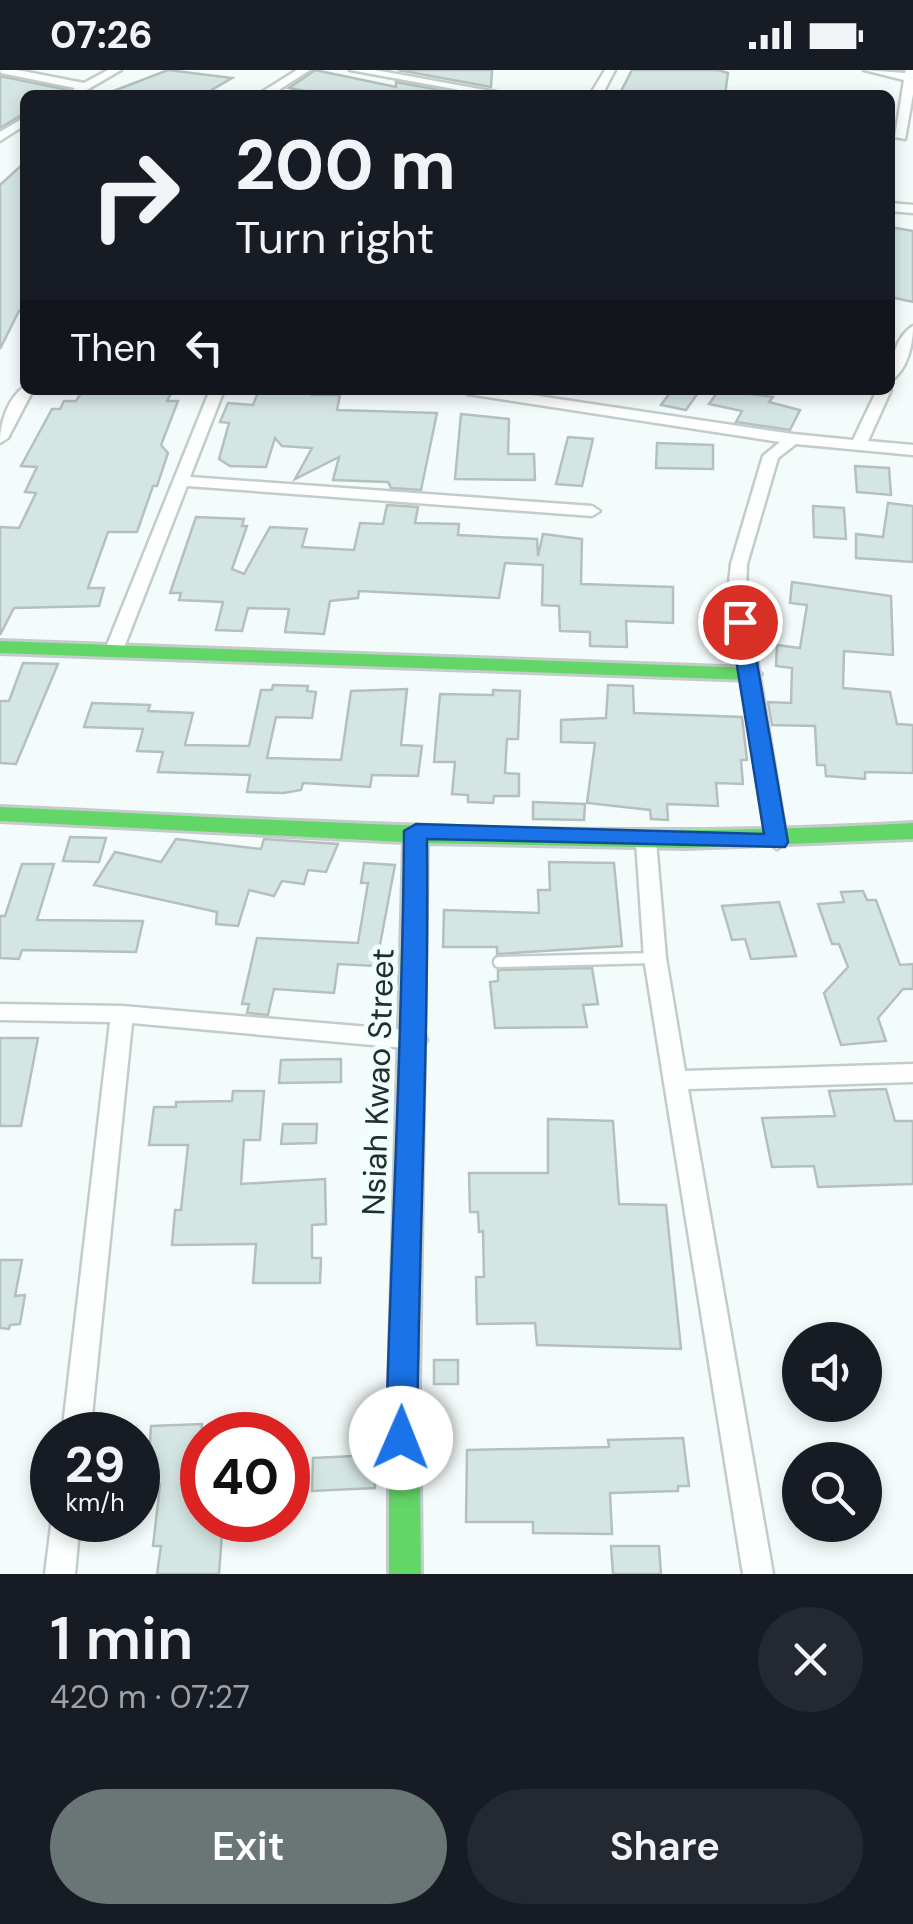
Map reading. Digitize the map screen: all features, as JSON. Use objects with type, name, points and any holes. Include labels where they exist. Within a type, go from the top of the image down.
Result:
[{"type":"street","points":[[1,70],[85,87]]},
{"type":"street","points":[[79,90],[116,70]]},
{"type":"street","points":[[272,90],[304,70]]},
{"type":"street","points":[[354,70],[476,90]]},
{"type":"street","points":[[869,70],[911,75],[901,137]]},
{"type":"street","points":[[895,367],[913,330]]},
{"type":"street","points":[[0,438],[23,395]]},
{"type":"street","points":[[114,650],[215,395]]},
{"type":"street","points":[[501,395],[793,439],[913,450]]},
{"type":"street","points":[[858,443],[882,395]]},
{"type":"street","points":[[776,842],[740,622],[740,564],[771,456],[793,439]]},
{"type":"street","points":[[180,481],[592,511]]},
{"type":"street","points":[[0,647],[750,674]]},
{"type":"street","points":[[0,814],[646,841],[776,842],[913,831]]},
{"type":"street","name":"Nsiah Kwao Street","points":[[406,1574],[401,1438],[405,1241],[416,1040],[416,831]]},
{"type":"street","points":[[646,841],[655,958],[758,1574]]},
{"type":"street","points":[[0,1012],[122,1014],[416,1040]]},
{"type":"street","points":[[79,1412],[122,1014]]},
{"type":"street","points":[[676,1080],[913,1072]]},
{"type":"street","points":[[60,1574],[64,1542]]},
{"type":"lane","points":[[499,962],[655,958]]},
{"type":"building","points":[[168,70],[232,78],[212,90],[116,90]]},
{"type":"building","points":[[315,70],[396,87],[396,82],[439,90],[300,90],[289,88]]},
{"type":"building","points":[[398,70],[492,70],[491,87]]},
{"type":"building","points":[[632,70],[728,73],[726,90],[622,90]]},
{"type":"building","points":[[0,76],[68,90],[20,90],[20,116],[0,128]]},
{"type":"building","points":[[20,167],[20,311],[0,349],[0,185]]},
{"type":"building","points":[[895,228],[913,231],[913,302],[895,298]]},
{"type":"building","points":[[80,395],[170,395],[167,401],[178,401],[161,445],[168,453],[137,532],[108,532],[88,588],[104,588],[99,606],[14,608],[0,635],[0,527],[19,528],[36,493],[25,492],[37,467],[21,466],[52,409],[60,409],[64,401],[76,401]]},
{"type":"building","points":[[257,395],[340,395],[337,410],[437,413],[421,490],[391,488],[388,482],[333,480],[339,457],[295,479],[312,448],[282,446],[275,438],[266,467],[230,466],[219,459],[229,423],[220,422],[228,403],[253,405]]},
{"type":"building","points":[[668,395],[696,395],[686,410],[661,405]]},
{"type":"building","points":[[715,395],[758,395],[773,397],[769,402],[800,410],[790,430],[736,422],[742,411],[709,404]]},
{"type":"building","points":[[461,414],[509,419],[508,454],[534,454],[535,480],[455,479]]},
{"type":"building","points":[[568,437],[593,439],[582,486],[556,484]]},
{"type":"building","points":[[657,443],[713,445],[713,469],[656,468]]},
{"type":"building","points":[[855,466],[889,468],[891,495],[857,492]]},
{"type":"building","points":[[888,503],[913,506],[913,562],[856,558],[856,534],[883,537]]},
{"type":"building","points":[[387,505],[418,507],[415,523],[459,524],[458,535],[537,539],[538,556],[543,534],[582,539],[581,584],[673,587],[673,623],[626,621],[627,647],[590,646],[590,632],[560,631],[559,606],[542,605],[543,565],[505,563],[499,598],[359,591],[358,598],[330,601],[324,634],[285,632],[289,609],[248,608],[242,631],[216,630],[223,602],[179,600],[181,593],[170,593],[196,517],[244,519],[242,526],[247,526],[232,569],[244,574],[270,527],[307,529],[302,547],[354,550],[360,523],[383,524]]},
{"type":"building","points":[[813,506],[844,508],[846,539],[814,537]]},
{"type":"building","points":[[792,582],[891,596],[893,655],[844,651],[843,688],[890,692],[897,724],[913,725],[913,773],[865,772],[865,779],[826,776],[825,765],[817,765],[815,726],[772,725],[768,702],[791,703],[792,668],[776,666],[777,645],[800,648],[807,605],[790,603]]},
{"type":"building","points":[[23,663],[58,664],[16,764],[0,763],[0,701],[9,701]]},
{"type":"building","points":[[273,685],[308,686],[307,691],[316,692],[312,718],[276,717],[267,758],[341,760],[351,691],[407,689],[401,745],[422,746],[418,776],[372,775],[370,787],[303,783],[301,790],[284,793],[247,792],[250,775],[158,772],[163,752],[137,751],[143,729],[84,727],[92,703],[150,705],[148,711],[193,713],[185,745],[249,746],[261,690],[272,690]]},
{"type":"building","points":[[608,685],[633,686],[634,713],[742,717],[747,760],[741,760],[743,784],[716,783],[718,806],[667,804],[668,820],[651,819],[650,810],[587,803],[595,743],[561,742],[561,720],[606,718]]},
{"type":"building","points":[[493,690],[520,691],[518,739],[507,739],[505,773],[519,774],[519,796],[494,796],[493,803],[468,802],[468,795],[452,794],[455,762],[434,762],[440,694],[493,695]]},
{"type":"building","points":[[533,802],[585,804],[584,820],[533,819]]},
{"type":"building","points":[[70,837],[106,838],[99,862],[63,861]]},
{"type":"building","points":[[176,839],[261,849],[264,839],[338,844],[326,872],[308,870],[304,884],[282,881],[274,896],[249,890],[238,926],[216,924],[217,912],[94,885],[115,852],[161,862]]},
{"type":"building","points":[[549,862],[614,863],[622,946],[497,954],[497,947],[443,947],[444,910],[539,913],[538,890],[550,890]]},
{"type":"building","points":[[364,863],[395,865],[376,966],[338,964],[334,993],[274,989],[268,1015],[247,1013],[249,1004],[242,1004],[257,938],[358,943],[368,883],[361,883]]},
{"type":"building","points":[[22,864],[54,864],[37,920],[143,921],[136,952],[22,950],[19,959],[0,958],[0,916],[5,916]]},
{"type":"building","points":[[863,891],[867,900],[876,900],[900,965],[913,964],[913,989],[903,989],[878,1018],[886,1041],[841,1045],[824,993],[848,967],[839,944],[832,944],[818,904],[844,902],[841,892]]},
{"type":"building","points":[[779,902],[796,956],[751,959],[745,939],[732,940],[722,906]]},
{"type":"building","points":[[592,968],[598,1004],[583,1005],[587,1027],[495,1028],[490,982],[498,981],[498,970]]},
{"type":"building","points":[[0,1038],[38,1038],[21,1126],[0,1126]]},
{"type":"building","points":[[341,1059],[341,1082],[279,1083],[281,1060]]},
{"type":"building","points":[[886,1089],[895,1121],[913,1121],[913,1184],[818,1187],[814,1166],[772,1167],[762,1118],[835,1116],[829,1091]]},
{"type":"building","points":[[233,1091],[264,1091],[260,1140],[244,1140],[241,1184],[325,1179],[326,1224],[312,1225],[312,1258],[321,1258],[320,1283],[253,1283],[256,1244],[172,1245],[175,1210],[181,1210],[188,1145],[149,1145],[154,1107],[176,1107],[176,1102],[232,1101]]},
{"type":"building","points":[[548,1119],[613,1121],[619,1204],[666,1205],[681,1349],[537,1345],[535,1323],[477,1324],[476,1277],[484,1277],[483,1231],[479,1232],[478,1212],[470,1212],[469,1173],[548,1173]]},
{"type":"building","points":[[283,1124],[317,1124],[316,1143],[281,1144]]},
{"type":"building","points":[[0,1260],[22,1260],[15,1296],[25,1295],[20,1324],[10,1325],[9,1329],[0,1328]]},
{"type":"building","points":[[434,1360],[458,1360],[458,1384],[434,1384]]},
{"type":"building","points":[[180,1425],[180,1542],[221,1542],[219,1574],[157,1574],[161,1546],[153,1546],[153,1542],[160,1542],[160,1426]]},
{"type":"building","points":[[683,1438],[689,1486],[678,1486],[678,1491],[610,1493],[612,1534],[533,1533],[533,1522],[466,1522],[467,1450],[609,1447],[608,1440]]},
{"type":"building","points":[[374,1455],[375,1488],[312,1491],[313,1458]]},
{"type":"building","points":[[611,1546],[659,1546],[661,1574],[613,1574]]},
{"type":"traffic: fast","points":[[0,647],[751,674]]},
{"type":"traffic: fast","points":[[0,814],[571,840],[799,838],[913,831]]},
{"type":"traffic: fast","points":[[405,1574],[404,1388],[416,831]]},
{"type":"route","points":[[401,1438],[405,1241],[416,1040],[416,831],[776,842],[740,622]]}]
